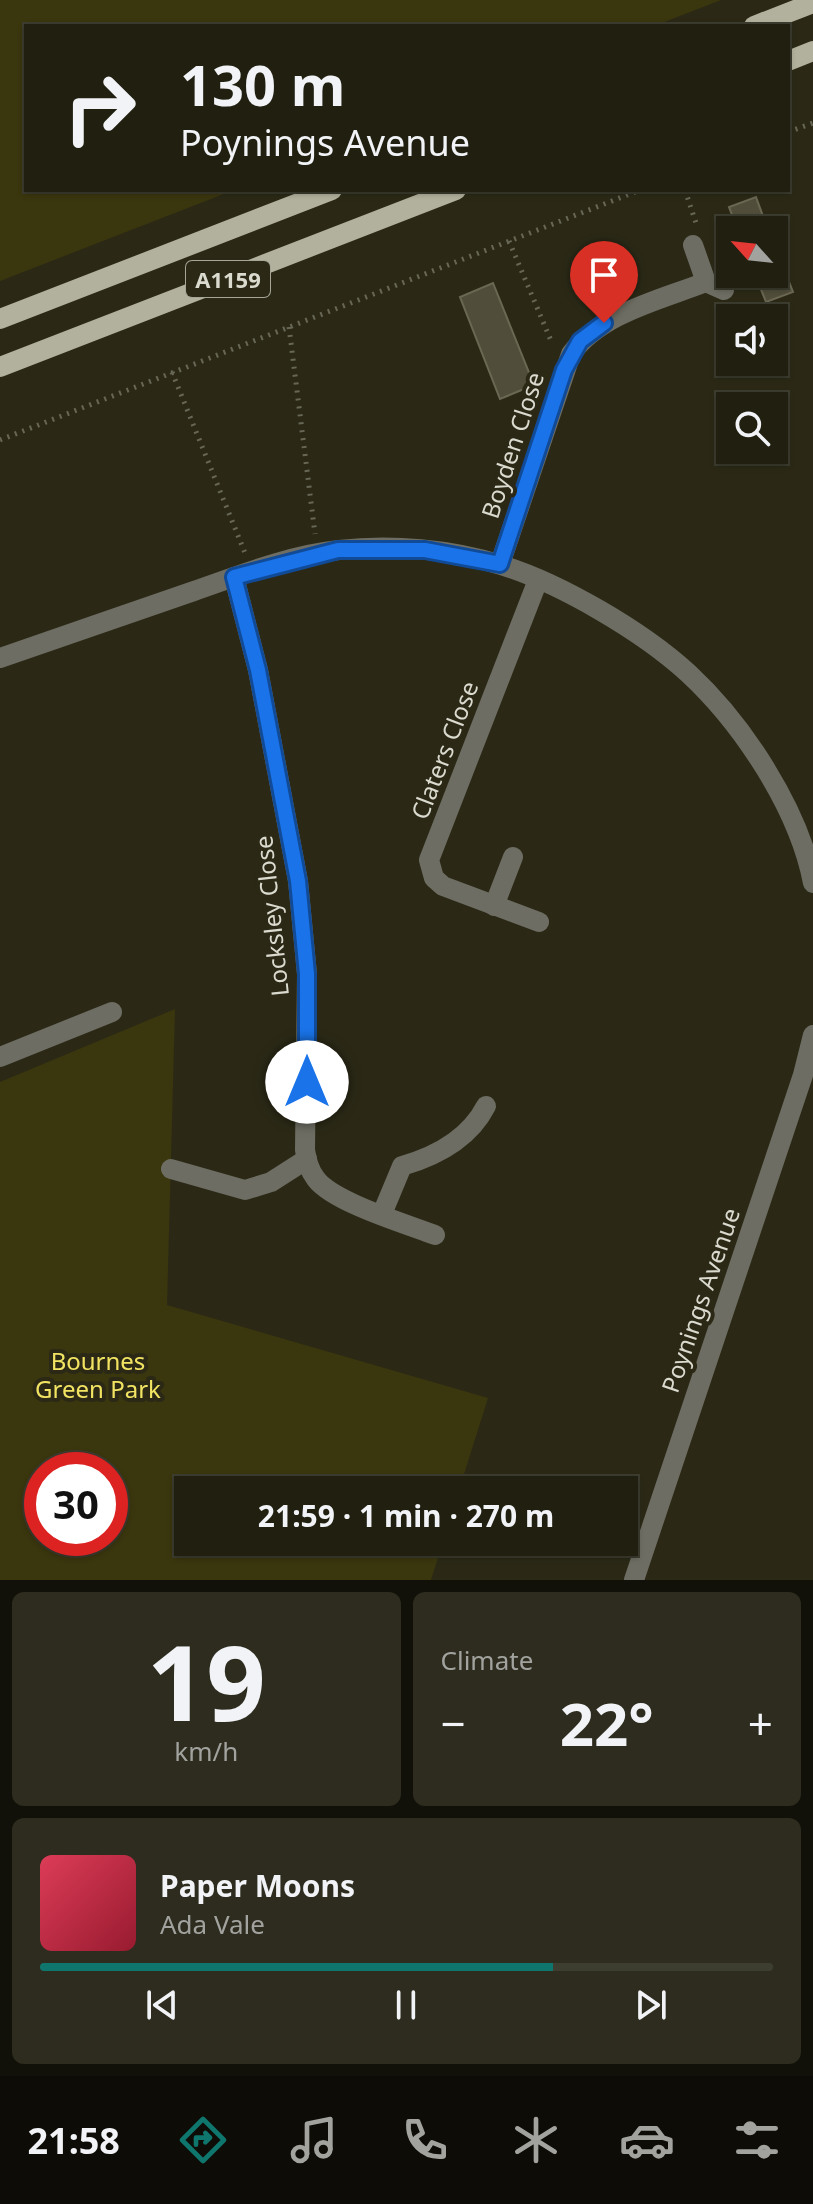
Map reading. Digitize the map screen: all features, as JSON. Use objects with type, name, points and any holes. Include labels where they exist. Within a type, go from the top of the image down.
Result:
[{"type":"main road","points":[[759,24],[813,3]]},
{"type":"main road","points":[[790,60],[813,51]]},
{"type":"main road","name":"A1159","points":[[0,319],[327,192]]},
{"type":"main road","name":"A1159","points":[[0,367],[451,192]]},
{"type":"street","name":"Boyden Close","points":[[500,564],[571,354],[593,330],[715,286],[693,245]]},
{"type":"street","points":[[0,658],[243,575],[338,550],[425,550],[500,564],[589,603],[688,673],[734,725],[766,771],[801,841],[813,883]]},
{"type":"street","name":"Locksley Close","points":[[243,575],[298,881],[307,974],[307,1159]]},
{"type":"street","name":"Claters Close","points":[[538,580],[429,860],[434,878],[443,886],[539,922]]},
{"type":"street","points":[[494,906],[513,857]]},
{"type":"street","points":[[0,1057],[112,1012]]},
{"type":"street","name":"Poynings Avenue","points":[[637,1579],[803,1075],[813,1035]]},
{"type":"street","points":[[382,1214],[402,1166],[428,1159],[453,1143],[477,1123],[486,1106]]},
{"type":"street","points":[[171,1169],[245,1190],[271,1182],[307,1159],[317,1181],[326,1189],[435,1235]]},
{"type":"path","points":[[790,131],[813,123]]},
{"type":"path","points":[[0,440],[635,192]]},
{"type":"path","points":[[509,241],[564,370]]},
{"type":"path","points":[[289,327],[318,554]]},
{"type":"path","points":[[172,372],[243,575]]},
{"type":"green space","points":[[0,0],[721,0],[659,24],[24,24],[24,192],[229,192],[0,281]]},
{"type":"green space","name":"Bournes Green Park","points":[[175,1009],[167,1305],[488,1398],[463,1476],[174,1476],[174,1556],[439,1556],[431,1580],[0,1580],[0,1082]]},
{"type":"building","points":[[756,197],[763,216],[733,216],[729,207]]},
{"type":"building","points":[[788,279],[793,292],[766,302],[760,288],[788,288]]},
{"type":"building","points":[[493,283],[534,385],[500,399],[460,297]]},
{"type":"route","points":[[307,1082],[307,974],[298,881],[258,670],[234,577],[338,550],[425,550],[500,564],[564,370],[580,341],[604,323]]}]
